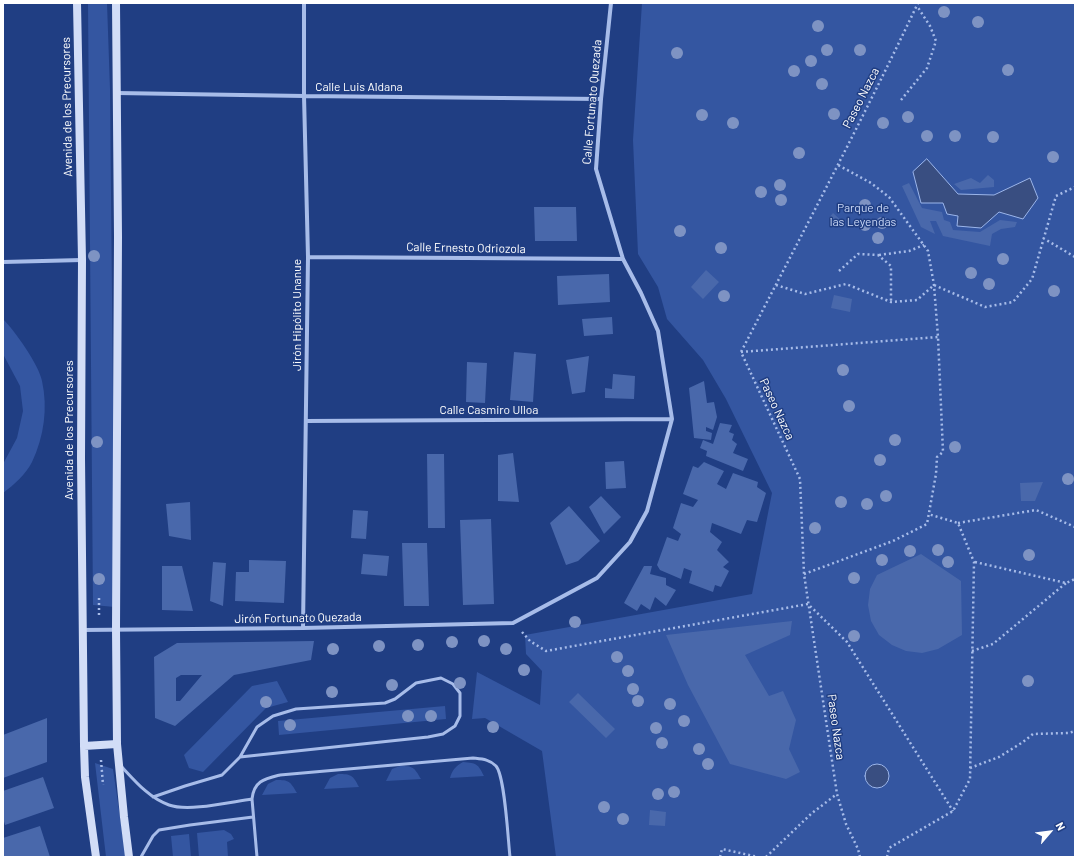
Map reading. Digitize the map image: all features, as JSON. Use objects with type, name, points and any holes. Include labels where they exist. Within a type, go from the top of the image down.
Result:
[{"type":"main road","name":"Avenida de los Precursores","points":[[77,3],[82,260],[81,458],[84,746],[85,777],[96,857]]},
{"type":"main road","points":[[116,3],[118,245],[116,629],[117,744],[129,857]]},
{"type":"main road","points":[[84,746],[117,744]]},
{"type":"street","name":"Jirón Hipólito Unanue","points":[[303,628],[308,257],[304,96],[304,3]]},
{"type":"street","name":"Calle Fortunato Quezada","points":[[513,622],[597,578],[630,542],[647,511],[672,419],[658,331],[641,293],[623,260],[596,169],[600,99],[611,3]]},
{"type":"street","name":"Calle Luis Aldana","points":[[116,93],[600,99]]},
{"type":"street","name":"Calle Ernesto Odriozola","points":[[308,257],[623,260]]},
{"type":"street","points":[[3,262],[82,260]]},
{"type":"street","name":"Calle Casmiro Ulloa","points":[[306,421],[672,419]]},
{"type":"street","name":"Jirón Fortunato Quezada","points":[[82,630],[303,628],[513,622]]},
{"type":"lane","points":[[153,797],[222,775],[240,757],[258,727],[273,716],[296,709],[385,703],[395,699],[416,683],[441,678],[454,684],[460,693],[460,716],[455,726],[442,734],[428,737],[240,757]]},
{"type":"lane","points":[[257,857],[253,817],[253,790],[258,783],[268,778],[280,775],[473,758],[487,759],[497,767],[502,779],[510,857]]},
{"type":"lane","points":[[118,764],[143,789],[153,797],[169,806],[187,808],[252,800]]},
{"type":"lane","points":[[141,857],[153,836],[159,830],[253,817]]},
{"type":"path","points":[[901,100],[927,68],[936,41],[930,26],[917,4]]},
{"type":"path","name":"Paseo Nazca","points":[[860,857],[858,849],[846,824],[836,794],[804,574],[800,479],[741,352],[838,165],[917,4]]},
{"type":"path","points":[[804,574],[893,541],[927,524],[936,474],[937,457],[943,452],[940,362],[934,285],[928,251],[889,197],[871,183],[838,165]]},
{"type":"path","points":[[934,285],[985,307],[1014,302],[1032,279],[1056,196],[1075,187]]},
{"type":"path","points":[[1043,238],[1075,257]]},
{"type":"path","points":[[839,271],[858,254],[878,255],[908,251],[924,245]]},
{"type":"path","points":[[878,255],[891,266],[891,302]]},
{"type":"path","points":[[776,285],[805,294],[846,284],[891,302],[916,300],[934,285]]},
{"type":"path","points":[[741,352],[938,337]]},
{"type":"path","points":[[928,514],[958,523],[1036,510],[1075,527]]},
{"type":"path","points":[[887,857],[889,848],[953,811],[970,779],[974,562],[958,523]]},
{"type":"path","points":[[974,562],[1066,583]]},
{"type":"path","points":[[972,651],[993,644],[1066,583],[1075,579]]},
{"type":"path","points":[[513,622],[530,641],[546,651],[808,604],[847,642],[953,811]]},
{"type":"path","points":[[970,768],[998,757],[1033,734],[1068,733],[1075,731]]},
{"type":"path","points":[[766,857],[812,813],[836,794]]},
{"type":"path","points":[[720,857],[722,848],[758,857]]},
{"type":"green space","points":[[88,3],[107,3],[110,89],[115,607],[93,605]]},
{"type":"green space","name":"Parque de las Leyendas","points":[[642,3],[1075,3],[1075,857],[556,857],[542,751],[485,718],[472,719],[477,672],[540,705],[542,671],[526,654],[525,635],[752,594],[772,493],[726,399],[703,360],[667,319],[658,287],[638,254],[633,140]]},
{"type":"green space","points":[[3,319],[20,340],[32,358],[40,374],[44,391],[45,412],[42,433],[32,462],[19,479],[3,493],[3,464],[17,438],[23,411],[20,386],[3,354]]},
{"type":"green space","points":[[277,681],[288,702],[266,708],[203,772],[189,768],[184,755],[252,686]]},
{"type":"green space","points":[[445,706],[446,719],[279,735],[278,721]]},
{"type":"green space","points":[[463,762],[476,765],[484,776],[450,778],[455,768]]},
{"type":"green space","points":[[95,763],[113,769],[126,857],[106,857]]},
{"type":"green space","points":[[400,766],[408,766],[413,768],[421,779],[386,781],[392,769]]},
{"type":"green space","points":[[338,774],[346,774],[351,776],[359,787],[324,789],[330,778]]},
{"type":"green space","points":[[276,780],[284,780],[289,782],[297,793],[262,795],[268,784]]},
{"type":"green space","points":[[224,830],[231,834],[234,839],[227,842],[228,857],[199,857],[197,833]]},
{"type":"green space","points":[[189,834],[191,857],[173,857],[171,836]]},
{"type":"shaded area","points":[[927,159],[958,194],[994,195],[1030,178],[1038,198],[1023,219],[999,212],[981,228],[957,226],[958,216],[947,214],[943,203],[921,203],[913,172]]},
{"type":"shaded area","points":[[877,764],[885,768],[889,776],[885,784],[877,788],[869,784],[865,776],[869,768]]},
{"type":"building","points":[[988,175],[994,180],[994,187],[961,190],[954,184],[971,178],[980,183]]},
{"type":"building","points":[[909,183],[922,208],[942,212],[944,220],[950,222],[953,230],[980,232],[1000,220],[1017,222],[1015,227],[1001,229],[992,234],[990,246],[943,236],[936,221],[930,221],[935,234],[921,227],[902,186]]},
{"type":"building","points":[[534,207],[576,207],[577,241],[535,241]]},
{"type":"building","points":[[833,213],[845,224],[841,228],[829,218]]},
{"type":"building","points":[[706,270],[719,282],[703,299],[691,287]]},
{"type":"building","points":[[609,274],[610,302],[558,305],[557,276]]},
{"type":"building","points":[[834,295],[852,299],[850,312],[831,308]]},
{"type":"building","points":[[612,317],[613,334],[584,336],[582,319]]},
{"type":"building","points":[[514,352],[536,354],[533,402],[510,400]]},
{"type":"building","points":[[589,356],[585,392],[572,394],[566,360]]},
{"type":"building","points":[[467,362],[487,363],[485,403],[466,402]]},
{"type":"building","points":[[613,374],[635,376],[634,399],[605,398],[605,388],[612,389]]},
{"type":"building","points":[[704,381],[707,403],[714,402],[717,417],[713,430],[706,427],[706,431],[712,433],[711,440],[694,438],[689,388]]},
{"type":"building","points":[[720,423],[732,425],[729,432],[734,434],[732,440],[737,444],[733,453],[748,459],[743,471],[706,456],[707,451],[700,448],[703,440],[713,444]]},
{"type":"building","points":[[513,453],[519,502],[498,501],[498,455]]},
{"type":"building","points":[[427,454],[444,454],[445,528],[428,528]]},
{"type":"building","points":[[624,461],[626,488],[606,489],[605,462]]},
{"type":"building","points":[[704,462],[724,471],[717,484],[726,489],[733,473],[758,482],[757,487],[766,493],[757,522],[747,520],[741,534],[712,523],[710,532],[722,542],[717,550],[729,562],[723,567],[729,571],[721,587],[715,585],[713,592],[689,583],[692,571],[684,568],[681,579],[660,570],[657,565],[667,537],[678,541],[681,534],[673,528],[681,503],[693,507],[698,500],[683,494],[693,466],[698,468]]},
{"type":"building","points":[[1043,482],[1035,501],[1021,501],[1020,483]]},
{"type":"building","points":[[601,496],[621,517],[604,534],[589,507]]},
{"type":"building","points":[[190,502],[191,540],[169,536],[166,504]]},
{"type":"building","points":[[569,506],[600,541],[578,561],[566,565],[550,523]]},
{"type":"building","points":[[353,510],[368,511],[366,539],[351,538]]},
{"type":"building","points":[[491,519],[494,604],[463,605],[460,520]]},
{"type":"building","points":[[402,543],[427,543],[429,606],[404,606]]},
{"type":"building","points":[[363,554],[389,556],[387,576],[361,574]]},
{"type":"building","points":[[921,554],[961,581],[962,635],[938,649],[922,653],[906,651],[892,645],[879,635],[871,621],[868,605],[870,589],[877,575]]},
{"type":"building","points":[[249,560],[286,561],[284,603],[235,601],[236,572],[249,572]]},
{"type":"building","points":[[213,562],[226,563],[223,606],[210,601]]},
{"type":"building","points":[[162,566],[182,566],[193,611],[162,610]]},
{"type":"building","points":[[644,566],[652,566],[650,574],[666,578],[666,585],[676,590],[666,606],[655,597],[650,610],[641,604],[637,611],[624,603]]},
{"type":"building","points":[[792,621],[790,635],[745,655],[769,696],[783,691],[796,720],[789,749],[800,772],[786,779],[730,764],[688,685],[666,635]]},
{"type":"building","points":[[314,641],[311,660],[234,675],[175,726],[155,718],[154,657],[177,643]],"holes":[[[181,675],[202,675],[180,701],[176,701],[176,678]]]},
{"type":"building","points":[[578,693],[615,729],[606,738],[569,702]]},
{"type":"building","points":[[47,718],[47,762],[3,778],[3,735]]},
{"type":"building","points":[[43,777],[54,808],[5,825],[3,818],[3,791]]},
{"type":"building","points":[[650,810],[666,812],[665,826],[649,825]]},
{"type":"building","points":[[40,826],[50,857],[3,857],[3,838]]}]
